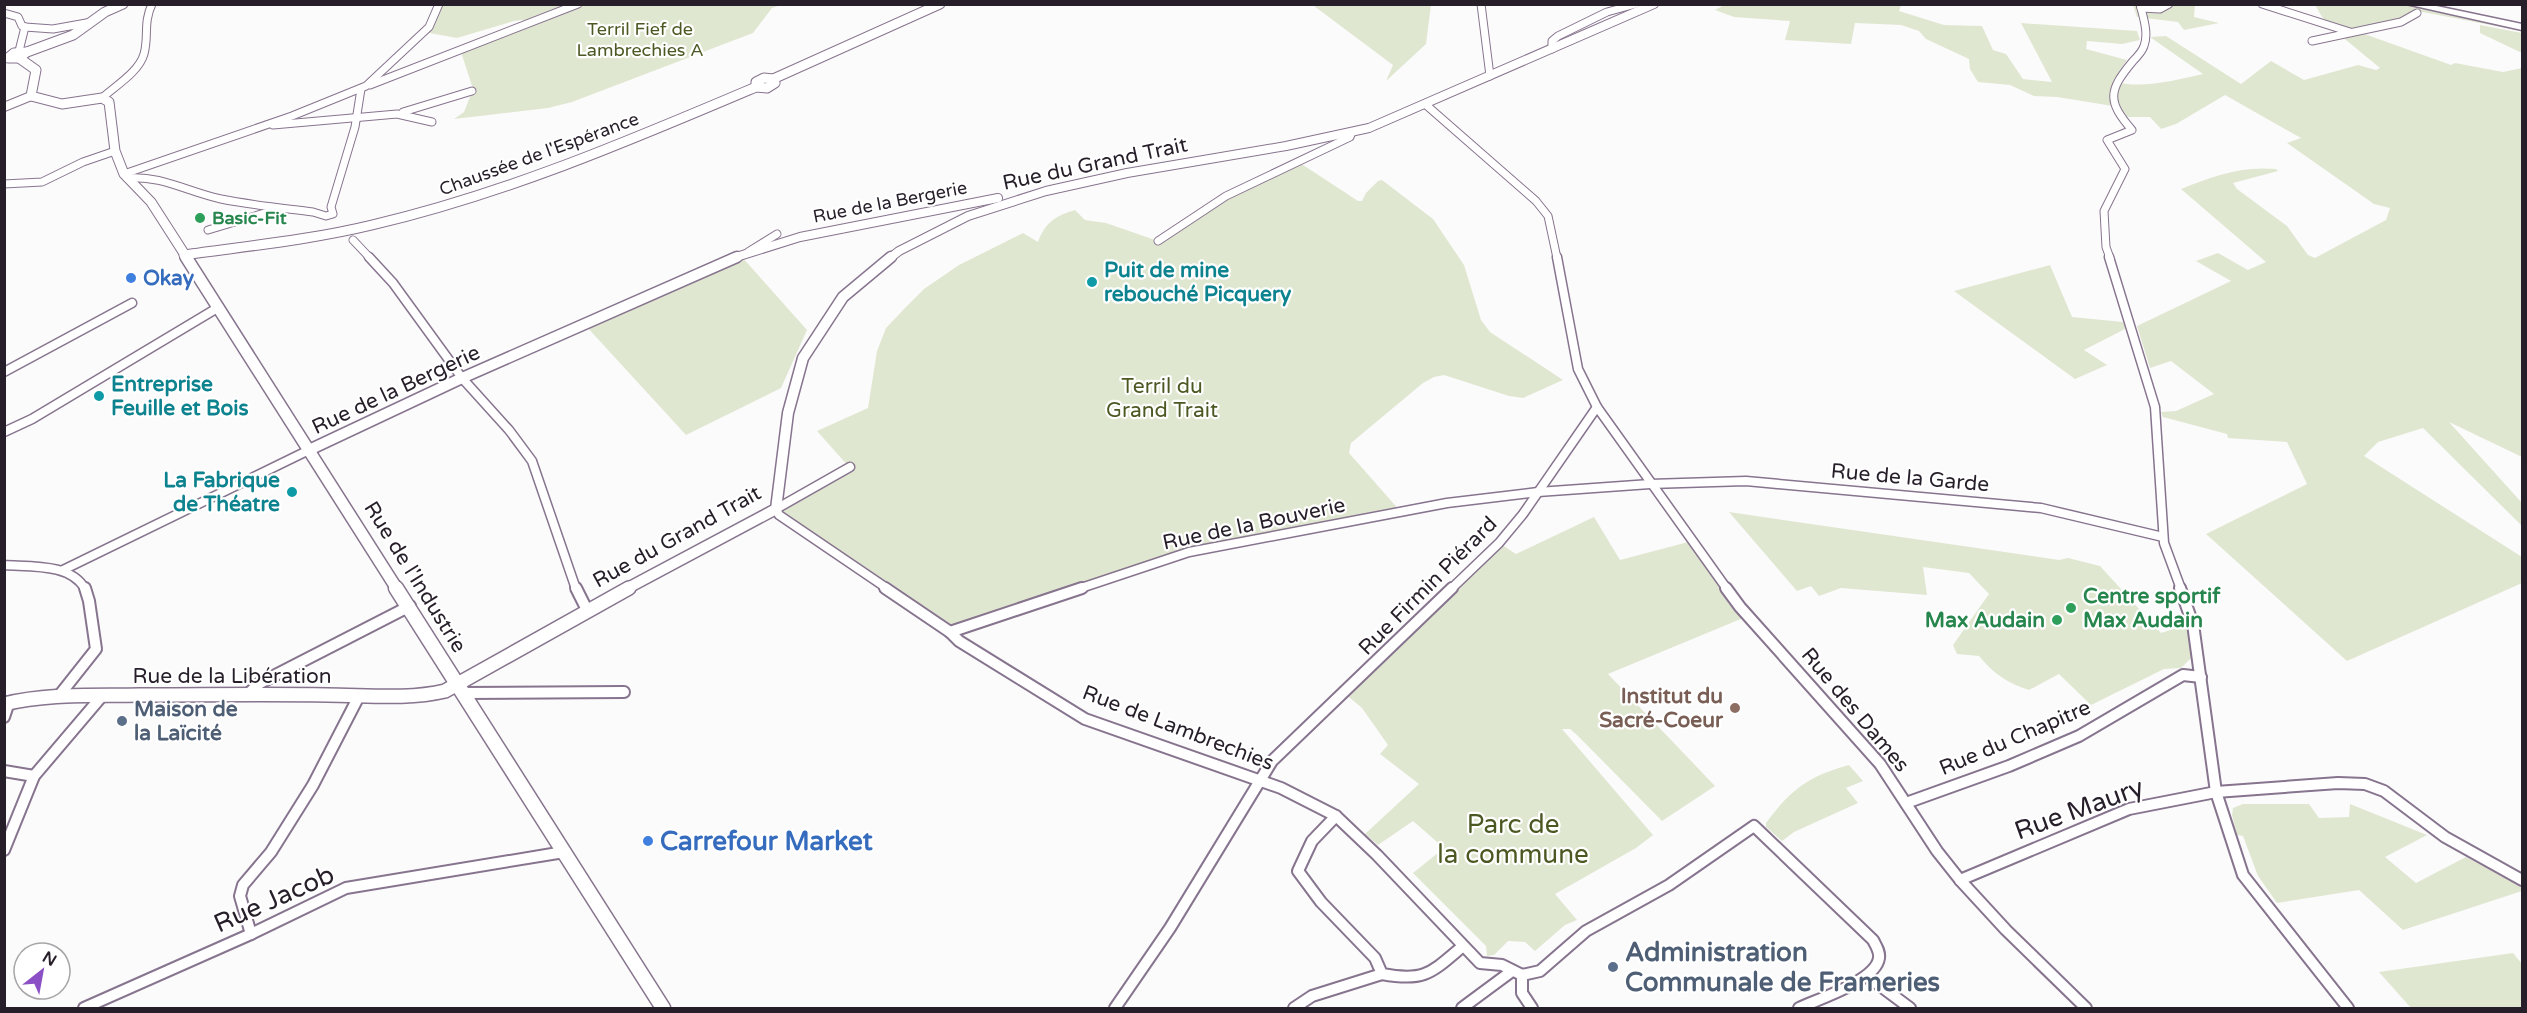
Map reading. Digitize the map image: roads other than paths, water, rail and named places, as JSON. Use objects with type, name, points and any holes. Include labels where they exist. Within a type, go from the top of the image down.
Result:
[{"type":"highway","points":[[2409,4],[2523,26]]},
{"type":"highway","points":[[2427,4],[2523,26]]},
{"type":"main road","points":[[14,56],[71,36],[105,12],[123,4]]},
{"type":"main road","name":"Chaussée de l'Espérance","points":[[184,255],[325,235],[431,210],[539,175],[756,87],[770,87],[775,83],[773,79],[940,4]]},
{"type":"main road","points":[[14,56],[32,66],[36,73],[31,96],[62,104],[102,98],[109,102],[115,151],[125,176]]},
{"type":"main road","name":"Rue de l'Industrie","points":[[125,176],[151,202],[219,307],[663,1008]]},
{"type":"street","points":[[102,98],[127,77],[141,61],[145,48],[146,16],[152,4]]},
{"type":"street","points":[[125,176],[144,176],[218,198],[326,216],[333,214],[331,207],[355,128],[364,88],[417,40],[431,23],[439,4]]},
{"type":"street","points":[[125,176],[455,54],[578,4]]},
{"type":"street","points":[[1481,4],[1490,76]]},
{"type":"street","points":[[1552,49],[1552,41],[1558,36],[1597,16],[1636,4]]},
{"type":"street","name":"Rue du Grand Trait","points":[[460,688],[587,610],[776,509],[793,383],[819,327],[840,300],[880,265],[931,232],[988,205],[1039,192],[1353,132],[1440,98],[1654,4]]},
{"type":"street","points":[[2169,4],[2160,9],[2141,6],[2146,41],[2139,55],[2115,85],[2111,96],[2114,108],[2132,130],[2107,140],[2125,169],[2104,211],[2107,250],[2155,407],[2163,537],[2193,624],[2217,792],[2243,875],[2348,1008]]},
{"type":"street","points":[[2262,4],[2350,32]]},
{"type":"street","points":[[4,13],[18,17],[22,26],[25,27],[53,29],[92,22]]},
{"type":"street","points":[[2312,41],[2401,22],[2417,13]]},
{"type":"street","points":[[14,56],[25,27]]},
{"type":"street","points":[[397,114],[472,91]]},
{"type":"street","points":[[4,107],[31,96]]},
{"type":"street","points":[[1437,108],[1440,98]]},
{"type":"street","points":[[1428,103],[1437,108],[1442,118]]},
{"type":"street","name":"Rue des Dames","points":[[1428,103],[1521,187],[1548,216],[1554,235],[1578,369],[1597,407],[1650,484],[1740,606],[1880,764],[1937,851],[1960,879],[2006,930],[2086,1008]]},
{"type":"street","points":[[265,124],[282,125],[397,114],[408,114],[429,122]]},
{"type":"street","points":[[1158,241],[1191,216],[1350,137],[1353,132]]},
{"type":"street","points":[[4,184],[42,182],[83,162],[115,151]]},
{"type":"street","name":"Rue de la Bergerie","points":[[63,570],[462,378],[748,252],[800,237],[855,225],[969,204],[988,205]]},
{"type":"street","points":[[208,230],[282,207]]},
{"type":"street","name":"Rue de la Bergerie","points":[[748,252],[777,234]]},
{"type":"street","points":[[353,240],[393,283],[462,378],[509,430],[532,461],[579,597],[587,610]]},
{"type":"street","points":[[4,372],[132,303]]},
{"type":"street","points":[[4,432],[32,419],[219,307]]},
{"type":"street","name":"Rue Firmin Piérard","points":[[1115,1008],[1170,928],[1272,761],[1499,543],[1538,492],[1597,407]]},
{"type":"street","points":[[776,509],[850,467]]},
{"type":"street","name":"Rue de la Garde","points":[[1650,484],[1746,481],[2041,508],[2163,537]]},
{"type":"street","points":[[1538,492],[1650,484]]},
{"type":"street","name":"Rue de la Bouverie","points":[[950,632],[1189,552],[1447,503],[1538,492]]},
{"type":"street","name":"Rue de Lambrechies","points":[[776,509],[782,519],[950,632],[959,641],[1085,719],[1260,781],[1310,801],[1336,816],[1377,855],[1480,963],[1502,965],[1517,973]]},
{"type":"street","points":[[4,565],[63,570],[81,579],[87,588],[92,606],[96,649],[58,697]]},
{"type":"street","points":[[248,694],[260,683],[410,606]]},
{"type":"street","name":"Rue du Chapitre","points":[[1906,803],[2009,766],[2079,736],[2183,675],[2201,677]]},
{"type":"street","name":"Rue de la Libération","points":[[7,703],[28,698],[102,696],[433,694],[460,688],[624,692]]},
{"type":"street","points":[[4,850],[34,776],[102,696]]},
{"type":"street","points":[[251,934],[240,896],[243,885],[272,852],[313,785],[359,696]]},
{"type":"street","points":[[4,717],[7,703]]},
{"type":"street","points":[[4,771],[34,776]]},
{"type":"street","name":"Rue Maury","points":[[1960,879],[2129,808],[2217,792],[2338,783],[2366,784],[2384,791],[2445,837],[2523,880]]},
{"type":"street","points":[[1336,816],[1314,837],[1302,855],[1298,871],[1321,903],[1375,958],[1382,974]]},
{"type":"street","points":[[1461,1008],[1517,973],[1540,971],[1586,931],[1669,885],[1754,826],[1873,940],[1879,951],[1880,961],[1867,976],[1799,1008]]},
{"type":"street","name":"Rue Jacob","points":[[84,1008],[251,934],[346,888],[564,852]]},
{"type":"street","points":[[1294,1008],[1312,996],[1382,974],[1408,980],[1426,976],[1463,946]]},
{"type":"street","points":[[1517,973],[1524,1000],[1532,1008]]},
{"type":"street","points":[[1867,976],[1910,1008]]},
{"type":"place","name":"Basic-Fit","points":[[200,218]]},
{"type":"place","name":"Okay","points":[[131,278]]},
{"type":"place","name":"Puit de mine rebouché Picquery","points":[[1092,282]]},
{"type":"place","name":"Entreprise Feuille et Bois","points":[[99,396]]},
{"type":"place","name":"La Fabrique de Théatre","points":[[292,492]]},
{"type":"place","name":"Centre sportif Max Audain","points":[[2071,608]]},
{"type":"place","name":"Max Audain","points":[[2057,620]]},
{"type":"place","name":"Institut du Sacré-Coeur","points":[[1735,708]]},
{"type":"place","name":"Maison de la Laïcité","points":[[122,721]]},
{"type":"place","name":"Carrefour Market","points":[[648,841]]},
{"type":"place","name":"Administration Communale de Frameries","points":[[1613,967]]},
{"type":"park label","name":"Terril Fief de Lambrechies A","points":[[640,39]]},
{"type":"park label","name":"Terril du Grand Trait","points":[[1162,398]]},
{"type":"park label","name":"Parc de la commune","points":[[1513,839]]}]
